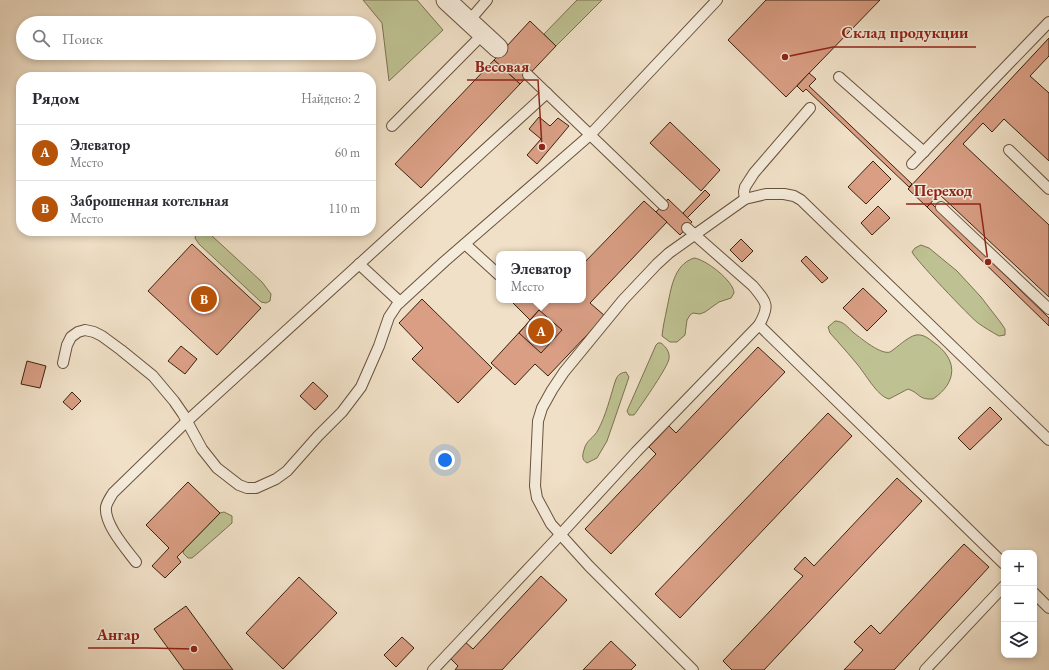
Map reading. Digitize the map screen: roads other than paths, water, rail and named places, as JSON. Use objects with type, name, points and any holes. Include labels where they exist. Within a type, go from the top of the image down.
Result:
[{"type":"street","points":[[446,0],[498,48]]},
{"type":"lane","points":[[469,21],[488,0]]},
{"type":"lane","points":[[63,363],[67,345],[71,337],[78,332],[85,330],[94,332],[121,350],[153,376],[174,401],[202,448],[217,468],[240,485],[247,488],[256,488],[276,480],[287,471],[342,412],[361,387],[379,346],[389,317],[400,302],[590,135],[717,0]]},
{"type":"lane","points":[[912,164],[1049,22]]},
{"type":"lane","points":[[392,126],[483,34]]},
{"type":"lane","points":[[528,75],[663,205]]},
{"type":"lane","points":[[839,77],[924,152]]},
{"type":"lane","points":[[136,562],[113,530],[106,509],[108,501],[123,482],[186,422],[547,93]]},
{"type":"lane","points":[[745,199],[745,187],[754,173],[810,108]]},
{"type":"lane","points":[[1009,150],[1049,189]]},
{"type":"lane","points":[[693,670],[560,535],[551,524],[537,498],[535,486],[538,421],[542,408],[564,372],[623,300],[669,253],[745,199],[766,194],[784,194],[794,196],[801,200],[1049,440]]},
{"type":"lane","points":[[941,206],[1049,308]]},
{"type":"lane","points":[[433,670],[636,452],[759,325],[766,313],[766,302],[753,286],[687,228]]},
{"type":"lane","points":[[465,244],[496,272]]},
{"type":"lane","points":[[359,264],[400,302]]},
{"type":"lane","points":[[759,325],[1001,561]]},
{"type":"lane","points":[[925,670],[1001,589]]},
{"type":"lane","points":[[1037,597],[1049,608]]},
{"type":"place","name":"Склад продукции","points":[[785,57]]},
{"type":"place","name":"Весовая","points":[[542,147]]},
{"type":"place","name":"Переход","points":[[988,262]]},
{"type":"place","name":"Заброшенная котельная","points":[[204,299]]},
{"type":"place","name":"Элеватор","points":[[541,331]]},
{"type":"place","name":"Ангар","points":[[194,649]]}]
